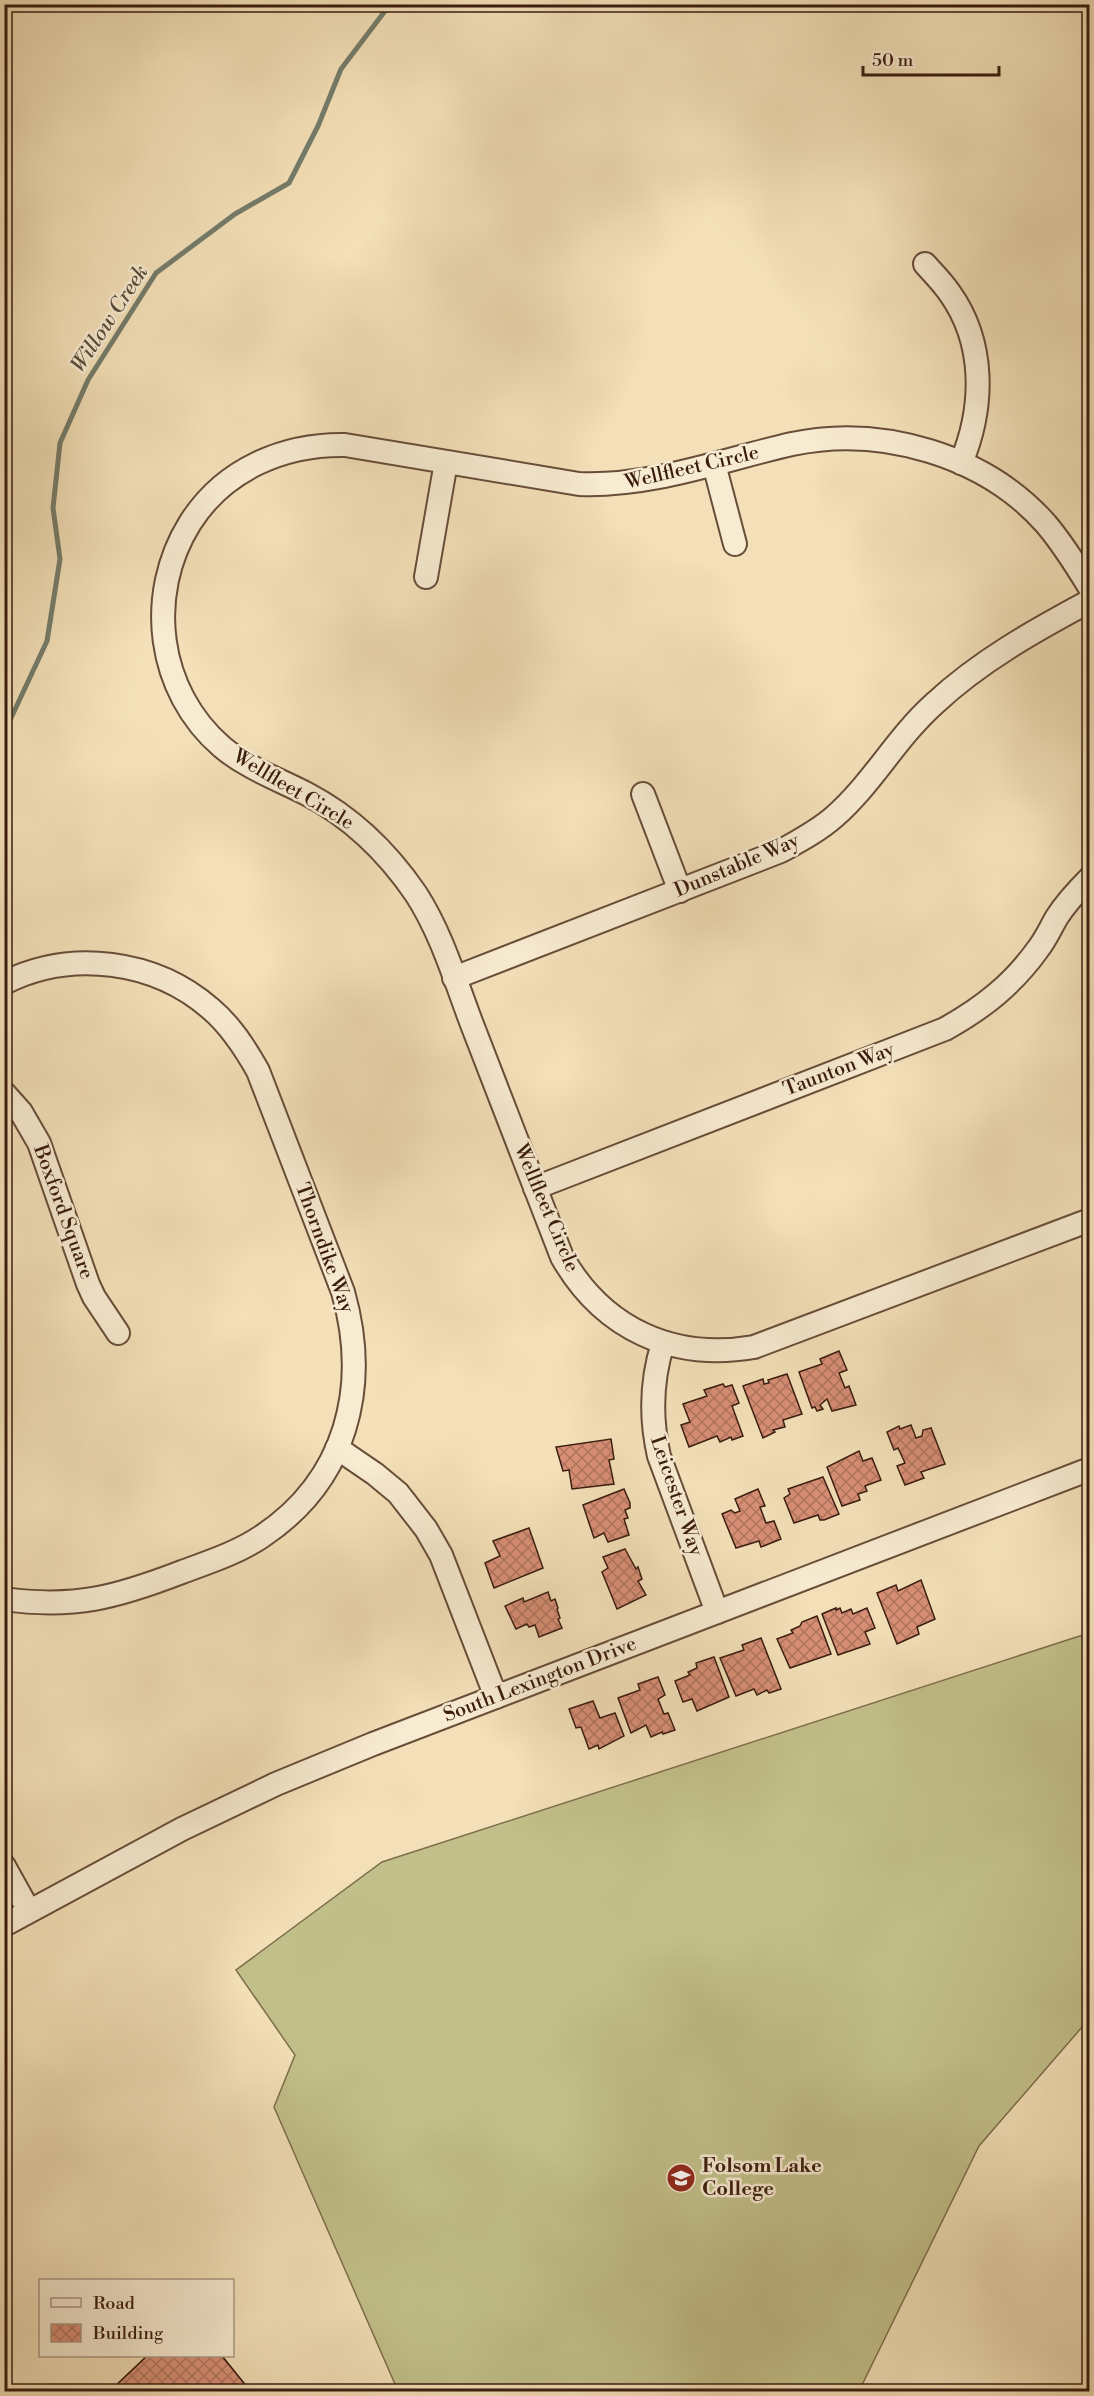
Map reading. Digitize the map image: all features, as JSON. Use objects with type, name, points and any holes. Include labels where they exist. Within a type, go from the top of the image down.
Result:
[{"type":"street","points":[[926,264],[959,308],[976,358],[977,412],[974,429],[961,464]]},
{"type":"street","name":"Wellfleet Circle","points":[[1089,588],[1071,555],[1044,523],[1001,486],[934,452],[907,445],[865,439],[822,440],[794,444],[640,482],[610,486],[579,484],[345,445],[327,445],[283,453],[243,471],[208,500],[182,536],[169,569],[162,623],[167,658],[184,700],[217,742],[238,759],[333,810],[380,849],[417,897],[432,924],[454,978],[562,1257],[594,1301],[622,1323],[663,1343],[691,1349],[736,1350],[763,1344],[1089,1220]]},
{"type":"street","points":[[426,577],[446,462]]},
{"type":"street","points":[[714,464],[735,544]]},
{"type":"street","name":"Dunstable Way","points":[[454,978],[781,851],[809,836],[849,802],[899,740],[932,705],[969,673],[1009,646],[1089,601]]},
{"type":"street","points":[[643,794],[680,891]]},
{"type":"street","name":"Taunton Way","points":[[535,1188],[945,1029],[973,1014],[998,995],[1021,972],[1058,916],[1089,878]]},
{"type":"street","name":"Thorndike Way","points":[[4,983],[39,969],[65,964],[117,965],[167,980],[204,1003],[229,1027],[245,1048],[262,1082],[343,1292],[351,1319],[355,1348],[355,1378],[351,1406],[337,1448],[322,1476],[304,1499],[284,1520],[261,1537],[235,1552],[144,1587],[93,1601],[54,1604],[4,1599]]},
{"type":"street","name":"Boxford Square","points":[[4,1093],[21,1112],[39,1143],[88,1284],[118,1333]]},
{"type":"street","name":"Leicester Way","points":[[663,1343],[654,1380],[652,1406],[655,1440],[717,1612]]},
{"type":"street","points":[[337,1448],[398,1493],[426,1529],[441,1555],[496,1697]]},
{"type":"street","name":"South Lexington Drive","points":[[4,1925],[182,1829],[276,1784],[1089,1469]]},
{"type":"street","points":[[4,1866],[29,1911]]},
{"type":"shaded area","name":"Folsom Lake College","points":[[1089,1633],[1089,2019],[979,2146],[859,2391],[398,2391],[274,2107],[295,2055],[236,1970],[382,1862]]},
{"type":"building","points":[[839,1351],[847,1370],[839,1373],[845,1388],[849,1386],[856,1405],[832,1411],[827,1399],[820,1405],[823,1409],[817,1411],[815,1407],[812,1408],[799,1372],[822,1364],[820,1359]]},
{"type":"building","points":[[787,1374],[802,1414],[783,1420],[785,1427],[773,1430],[775,1432],[763,1438],[743,1386],[763,1379],[764,1384],[769,1383],[768,1380]]},
{"type":"building","points":[[723,1384],[725,1387],[732,1385],[739,1403],[732,1406],[743,1436],[732,1440],[731,1437],[720,1442],[717,1436],[689,1447],[681,1425],[690,1422],[683,1404],[707,1396],[704,1390]]},
{"type":"building","points":[[911,1425],[916,1438],[922,1436],[923,1430],[931,1428],[945,1464],[921,1472],[924,1478],[905,1485],[897,1466],[905,1463],[898,1448],[894,1450],[887,1432],[899,1426],[900,1429]]},
{"type":"building","points":[[611,1439],[614,1459],[609,1460],[614,1484],[572,1489],[569,1470],[563,1471],[556,1447]]},
{"type":"building","points":[[859,1451],[863,1461],[872,1458],[881,1480],[865,1486],[867,1491],[858,1494],[860,1500],[842,1506],[827,1467]]},
{"type":"building","points":[[823,1477],[839,1514],[824,1520],[820,1520],[818,1515],[794,1523],[784,1498],[790,1494],[788,1489]]},
{"type":"building","points":[[624,1489],[630,1503],[630,1508],[625,1510],[628,1518],[624,1519],[629,1535],[608,1542],[604,1533],[594,1538],[583,1505]]},
{"type":"building","points":[[758,1489],[765,1506],[760,1507],[766,1523],[774,1521],[781,1539],[761,1547],[759,1541],[736,1548],[722,1514],[731,1510],[735,1513],[740,1511],[735,1499]]},
{"type":"building","points":[[529,1528],[543,1568],[494,1588],[485,1563],[500,1556],[493,1541]]},
{"type":"building","points":[[625,1549],[636,1569],[638,1567],[642,1579],[638,1581],[646,1595],[617,1609],[602,1572],[608,1568],[603,1557]]},
{"type":"building","points":[[921,1580],[935,1619],[917,1627],[919,1634],[897,1644],[877,1593],[896,1585],[898,1591]]},
{"type":"building","points":[[548,1592],[551,1601],[555,1599],[562,1628],[539,1637],[535,1625],[529,1627],[527,1624],[516,1629],[505,1606],[523,1598],[524,1602]]},
{"type":"building","points":[[836,1608],[836,1610],[840,1608],[842,1613],[851,1609],[853,1614],[867,1608],[875,1628],[865,1632],[870,1644],[838,1655],[822,1614]]},
{"type":"building","points":[[817,1616],[831,1654],[790,1668],[777,1639],[793,1633],[791,1630],[800,1626],[802,1622]]},
{"type":"building","points":[[761,1638],[781,1689],[769,1693],[767,1690],[757,1695],[754,1689],[736,1696],[720,1658],[744,1650],[742,1645]]},
{"type":"building","points":[[714,1657],[729,1697],[697,1711],[692,1699],[683,1702],[675,1681],[690,1675],[688,1672],[697,1668],[696,1663]]},
{"type":"building","points":[[658,1677],[665,1695],[658,1699],[664,1714],[668,1713],[675,1730],[651,1737],[646,1725],[631,1733],[618,1698],[640,1690],[638,1684]]},
{"type":"building","points":[[593,1701],[600,1718],[615,1713],[624,1736],[599,1749],[598,1745],[589,1749],[581,1727],[576,1728],[569,1709]]},
{"type":"building","points":[[146,2357],[223,2357],[251,2392],[109,2392]]},
{"type":"building","points":[[146,2357],[223,2357],[251,2392],[109,2392]]},
{"type":"waterway","name":"Willow Creek","points":[[4,733],[47,641],[60,559],[53,508],[60,443],[88,380],[156,273],[235,214],[289,183],[318,126],[341,69],[385,11],[394,4]]},
{"type":"place","name":"Folsom Lake College","points":[[681,2178]]}]
